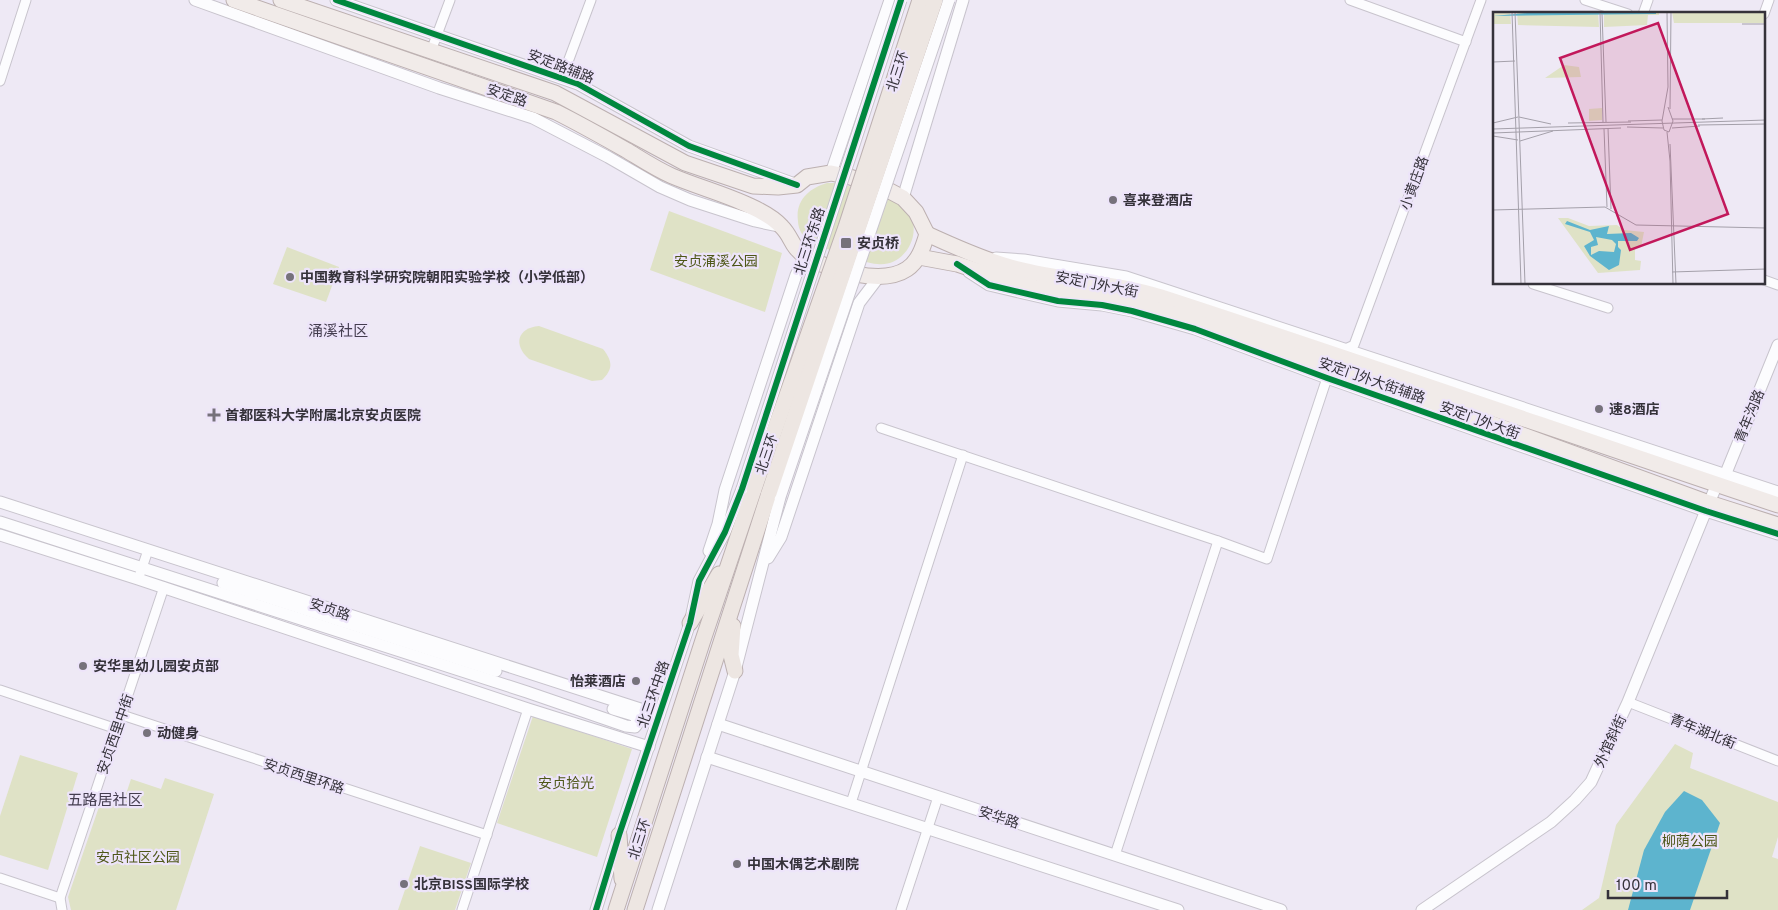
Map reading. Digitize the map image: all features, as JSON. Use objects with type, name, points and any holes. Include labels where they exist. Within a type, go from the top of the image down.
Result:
[{"type":"highway","name":"北三环","points":[[635,910],[735,602],[761,492],[920,0]]},
{"type":"highway","name":"北三环","points":[[616,910],[728,564],[761,492],[935,0]]},
{"type":"highway","points":[[690,623],[716,578],[728,564]]},
{"type":"highway","points":[[734,671],[731,656],[735,602]]},
{"type":"highway","points":[[619,835],[623,887]]},
{"type":"main road","name":"安定路","points":[[234,0],[556,112],[588,128],[671,176],[733,199],[768,216],[782,227],[794,246],[805,256]]},
{"type":"main road","name":"安定路","points":[[281,0],[555,93],[685,163],[753,186],[778,187],[797,184],[807,177],[831,173]]},
{"type":"main road","points":[[805,256],[860,276],[878,278],[893,275],[907,269],[919,257],[928,234],[916,212],[903,198],[886,189],[831,173]]},
{"type":"main road","name":"安定门外大街","points":[[928,234],[1007,266],[1114,285],[1156,296],[1334,362],[1425,400],[1707,507],[1778,525]]},
{"type":"main road","name":"安定门外大街","points":[[919,257],[957,264],[1005,280],[1037,288],[1112,299],[1168,312],[1721,479],[1778,505]]},
{"type":"street","points":[[0,81],[26,0]]},
{"type":"street","points":[[195,0],[439,88],[533,118],[608,157],[660,187],[690,200],[782,227]]},
{"type":"street","name":"安定路辅路","points":[[336,0],[578,84],[689,146],[797,184]]},
{"type":"street","points":[[431,51],[450,0]]},
{"type":"street","points":[[562,78],[591,0]]},
{"type":"street","points":[[831,173],[890,0]]},
{"type":"street","name":"北三环东路","points":[[761,492],[901,0]]},
{"type":"street","points":[[658,910],[718,724],[762,568],[761,492],[949,0]]},
{"type":"street","points":[[903,198],[963,0]]},
{"type":"street","points":[[1350,0],[1466,42]]},
{"type":"street","name":"小黄庄路","points":[[1334,362],[1354,345],[1481,0]]},
{"type":"street","points":[[1585,0],[1622,12]]},
{"type":"street","points":[[1644,12],[1648,0]]},
{"type":"street","points":[[1765,12],[1769,0]]},
{"type":"street","points":[[416,64],[439,88]]},
{"type":"street","points":[[699,581],[718,524],[725,490],[796,275],[805,256]]},
{"type":"street","points":[[762,568],[781,537],[859,303],[878,278]]},
{"type":"street","points":[[1766,281],[1778,285]]},
{"type":"street","points":[[1536,285],[1608,308]]},
{"type":"street","name":"青年沟路","points":[[1707,507],[1721,479],[1778,345]]},
{"type":"street","points":[[881,428],[1267,559],[1334,362]]},
{"type":"street","points":[[851,803],[964,455]]},
{"type":"street","points":[[1721,479],[1778,492]]},
{"type":"street","name":"北三环中路","points":[[596,910],[690,623],[699,581],[725,532],[761,492]]},
{"type":"street","name":"安贞路","points":[[0,502],[143,563],[164,587],[528,709],[649,747]]},
{"type":"street","points":[[1707,507],[1778,534]]},
{"type":"street","name":"外馆斜街","points":[[1422,910],[1551,822],[1591,782],[1628,702],[1707,507]]},
{"type":"street","name":"安贞路","points":[[0,510],[272,610],[621,724]]},
{"type":"street","name":"安贞路","points":[[0,522],[143,563]]},
{"type":"street","name":"安贞路","points":[[0,535],[143,563],[242,585],[658,719]]},
{"type":"street","points":[[1115,855],[1218,541]]},
{"type":"street","name":"安贞西里中街","points":[[62,910],[60,898],[164,587]]},
{"type":"street","points":[[258,618],[272,610]]},
{"type":"street","name":"安贞路","points":[[456,654],[635,716],[658,719]]},
{"type":"street","points":[[458,670],[473,690]]},
{"type":"street","points":[[0,690],[117,729]]},
{"type":"street","name":"青年湖北街","points":[[1628,702],[1778,761]]},
{"type":"street","points":[[462,910],[528,709]]},
{"type":"street","name":"安贞西里环路","points":[[122,715],[487,835]]},
{"type":"street","points":[[588,728],[621,724],[636,727],[638,723],[635,716]]},
{"type":"street","name":"安华路","points":[[718,724],[1281,910]]},
{"type":"street","points":[[707,757],[1178,910]]},
{"type":"street","points":[[902,910],[938,797]]},
{"type":"street","points":[[0,878],[60,898]]},
{"type":"green space","points":[[827,183],[837,183],[873,192],[899,203],[905,208],[914,226],[910,245],[904,254],[897,260],[887,264],[870,263],[827,249],[803,235],[798,221],[801,202],[814,188]]},
{"type":"green space","name":"安贞涌溪公园","points":[[669,211],[782,253],[765,312],[650,270]]},
{"type":"green space","points":[[287,247],[339,267],[326,302],[273,284]]},
{"type":"green space","points":[[539,326],[603,349],[610,362],[610,369],[606,376],[602,380],[592,381],[529,359],[521,348],[520,338],[526,330]]},
{"type":"green space","name":"安贞拾光","points":[[533,716],[632,749],[597,857],[497,823]]},
{"type":"green space","name":"柳荫公园","points":[[1675,744],[1693,753],[1690,768],[1778,802],[1778,837],[1772,857],[1778,859],[1778,910],[1582,910],[1599,898],[1616,825]]},
{"type":"green space","points":[[20,755],[78,773],[48,870],[0,855],[0,816]]},
{"type":"green space","name":"安贞社区公园","points":[[165,778],[214,794],[176,910],[71,910],[68,897],[101,801],[124,800],[131,779],[161,789]]},
{"type":"green space","points":[[420,846],[471,863],[455,910],[398,910]]},
{"type":"water","points":[[1684,791],[1702,800],[1720,823],[1690,910],[1628,910],[1644,850],[1665,812]]},
{"type":"cycle path","points":[[336,0],[578,84],[689,146],[797,185]]},
{"type":"cycle path","points":[[596,910],[690,623],[699,581],[725,532],[742,489],[901,0]]},
{"type":"cycle path","name":"安定门外大街辅路","points":[[957,264],[989,285],[1058,301],[1102,305],[1132,311],[1195,329],[1327,378],[1706,511],[1778,534]]},
{"type":"place","name":"喜来登酒店","points":[[1113,200]]},
{"type":"place","name":"安贞桥","points":[[846,243]]},
{"type":"place","name":"中国教育科学研究院朝阳实验学校（小学低部）","points":[[290,277]]},
{"type":"place","name":"速8酒店","points":[[1599,409]]},
{"type":"place","name":"首都医科大学附属北京安贞医院","points":[[214,415]]},
{"type":"place","name":"安华里幼儿园安贞部","points":[[83,666]]},
{"type":"place","name":"怡莱酒店","points":[[636,681]]},
{"type":"place","name":"动健身","points":[[147,733]]},
{"type":"place","name":"中国木偶艺术剧院","points":[[737,864]]},
{"type":"place","name":"北京BISS国际学校","points":[[404,884]]},
{"type":"district","name":"涌溪社区","points":[[338,331]]},
{"type":"district","name":"五路居社区","points":[[105,800]]}]
